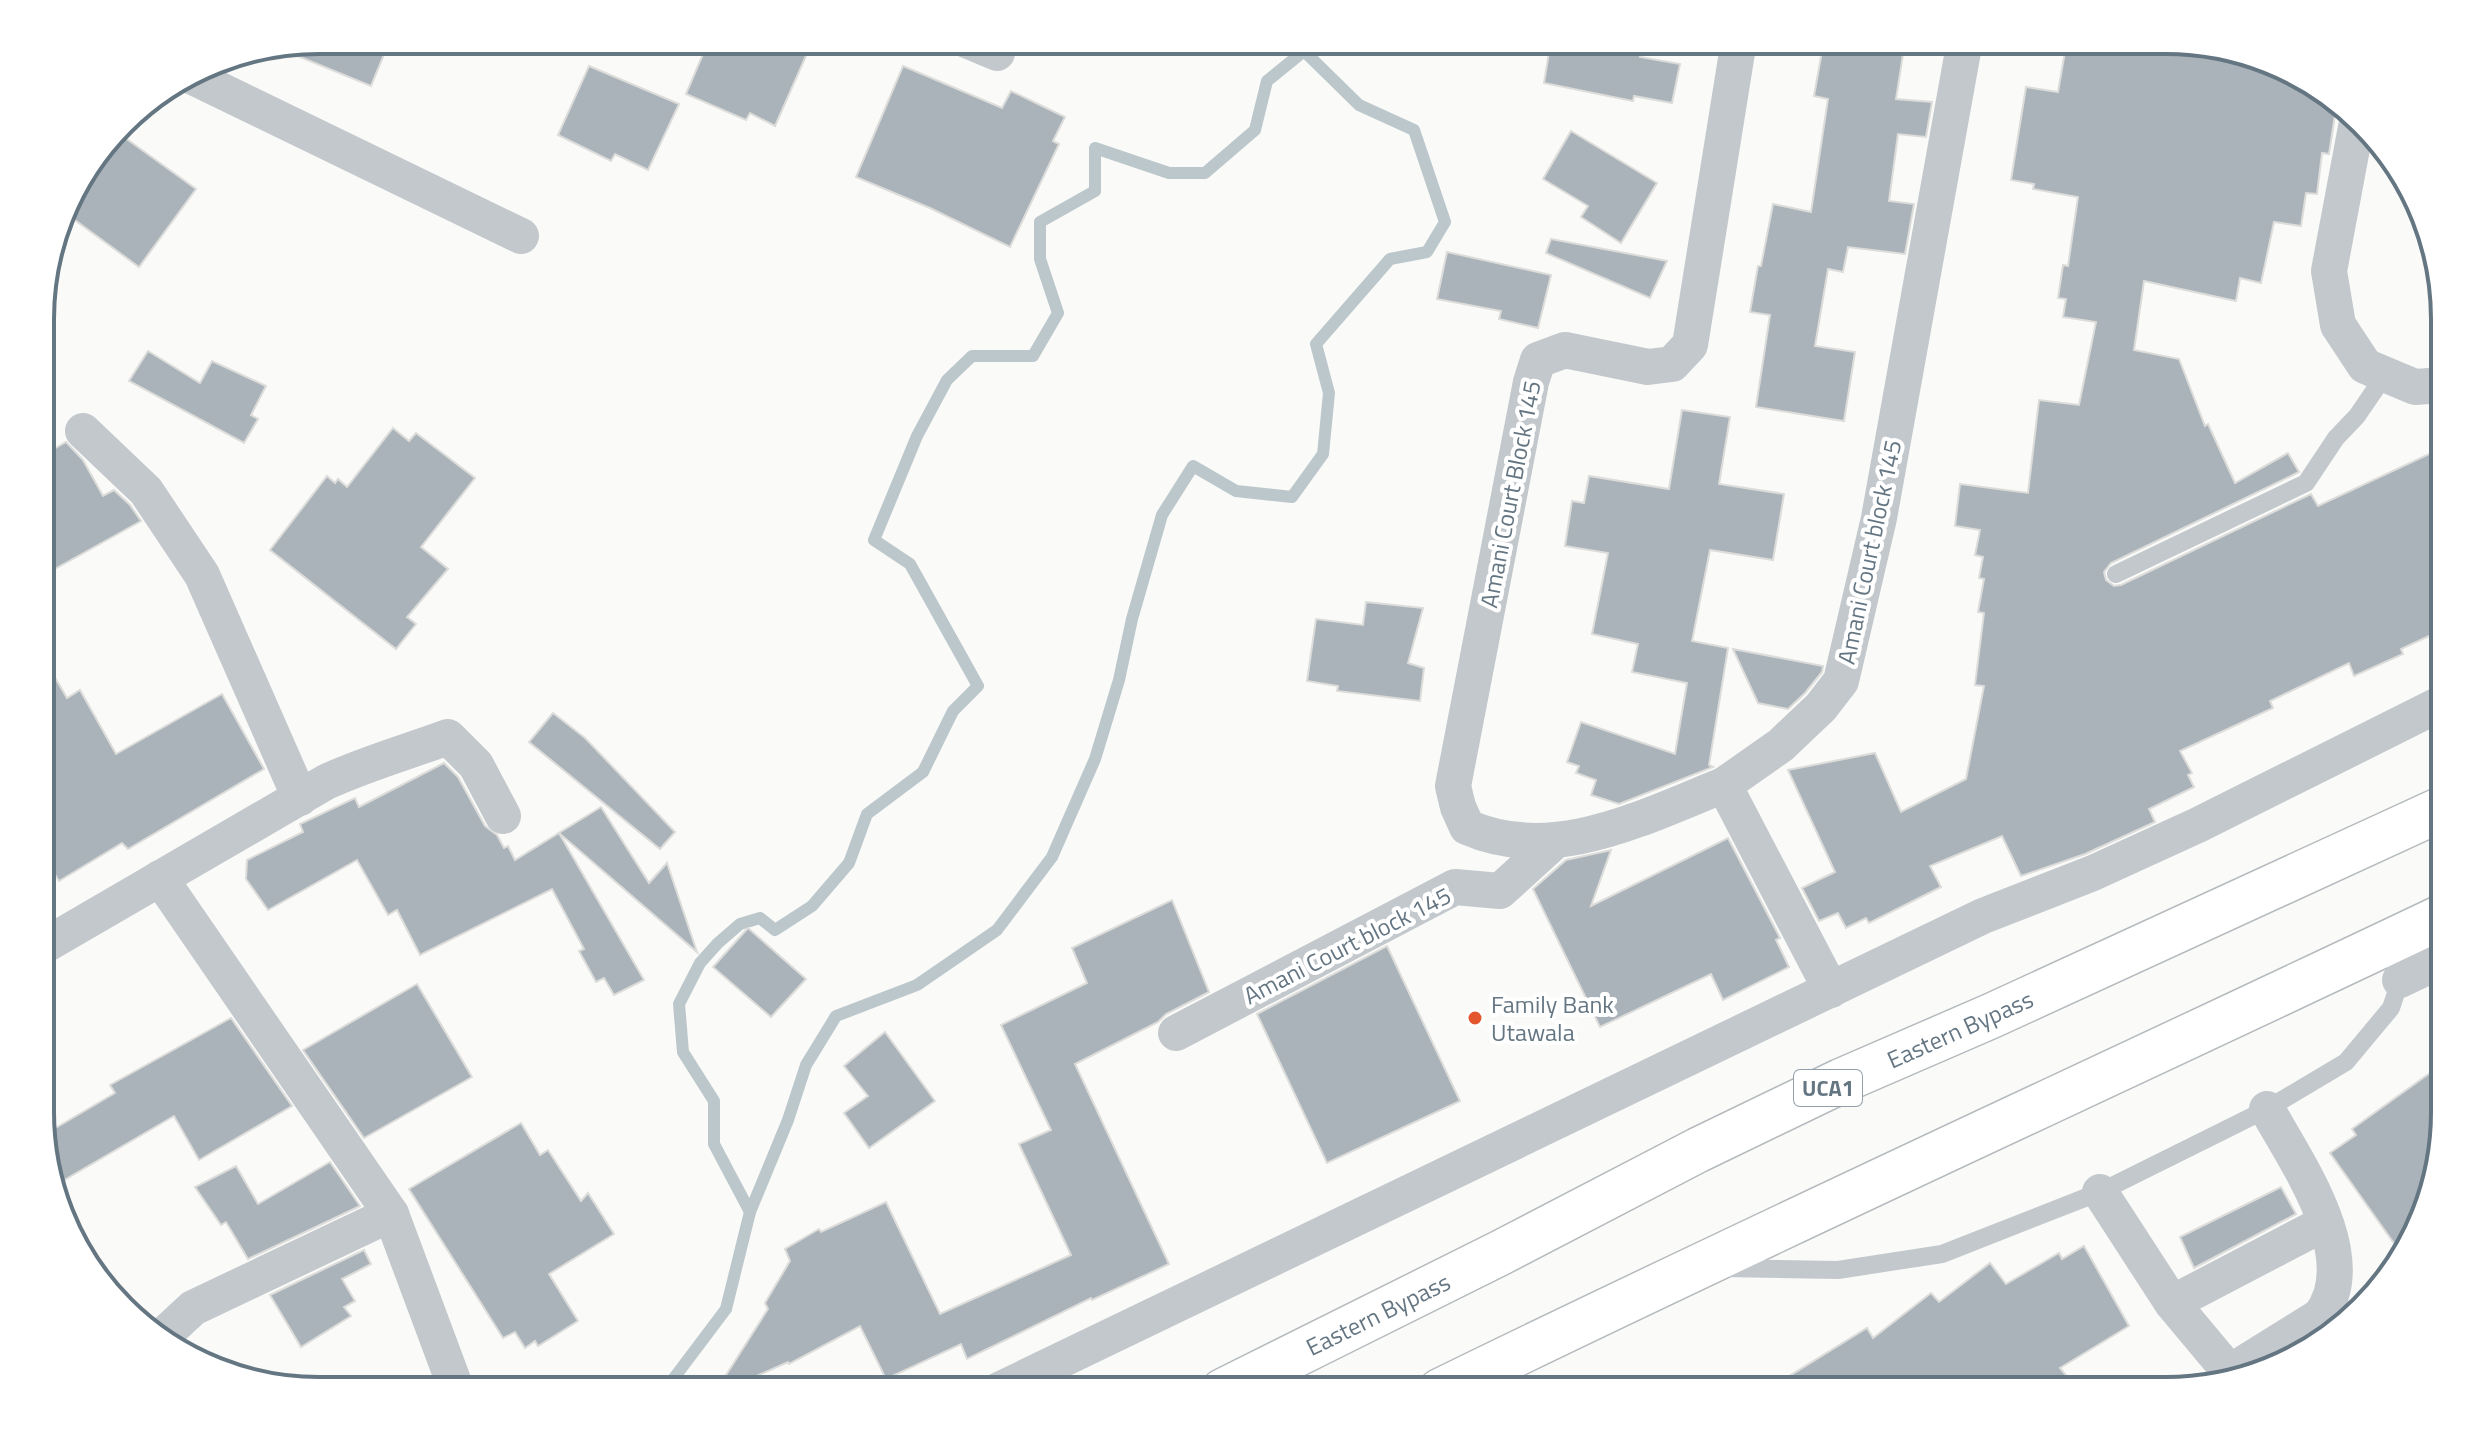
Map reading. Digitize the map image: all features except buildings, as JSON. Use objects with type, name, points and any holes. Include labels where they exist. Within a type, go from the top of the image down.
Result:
[{"type":"main road","name":"Eastern Bypass","points":[[1252,1376],[1798,1102],[2430,814]]},
{"type":"main road","points":[[1470,1376],[1695,1267],[2430,937]]},
{"type":"street","name":"Amani Court Block 145","points":[[1724,785],[1611,829],[1554,842],[1486,835],[1467,827],[1453,786],[1531,382],[1538,360],[1565,350],[1648,367],[1672,364],[1690,345],[1737,54]]},
{"type":"street","name":"Amani Court block 145","points":[[1724,785],[1781,745],[1821,707],[1841,681],[1879,518],[1962,54]]},
{"type":"street","points":[[202,81],[521,236]]},
{"type":"street","points":[[2355,132],[2329,271],[2338,325],[2365,366],[2415,387],[2430,386]]},
{"type":"street","points":[[83,431],[146,491],[202,575],[300,798]]},
{"type":"street","points":[[1027,1377],[1983,916],[2093,873],[2198,825],[2430,709]]},
{"type":"street","points":[[54,934],[357,767],[382,762],[448,737],[476,765],[503,816]]},
{"type":"street","points":[[1724,785],[1831,990]]},
{"type":"street","name":"Amani Court block 145","points":[[1176,1033],[1455,887],[1500,891],[1554,842]]},
{"type":"street","points":[[160,878],[391,1214],[452,1377]]},
{"type":"street","points":[[2400,980],[2430,941]]},
{"type":"street","points":[[2247,1364],[2320,1316],[2327,1307],[2334,1284],[2335,1257],[2325,1223],[2315,1197],[2267,1109]]},
{"type":"street","points":[[2100,1192],[2172,1303],[2228,1369]]},
{"type":"street","points":[[169,1330],[193,1308],[391,1214]]},
{"type":"street","points":[[2172,1303],[2325,1223]]},
{"type":"lane","points":[[2116,574],[2306,483],[2385,375]]},
{"type":"lane","points":[[1695,1267],[1838,1270],[1942,1254],[2100,1192],[2267,1109],[2346,1062],[2391,1008],[2400,980]]},
{"type":"waterway","points":[[750,1212],[714,1144],[714,1101],[683,1052],[679,1004],[700,963],[740,924],[760,918],[775,930],[812,906],[849,863],[867,814],[923,772],[953,711],[978,686],[910,564],[874,540],[917,436],[947,380],[972,356],[1033,356],[1058,313],[1040,259],[1040,222],[1095,191],[1095,148],[1169,173],[1205,173],[1255,130],[1267,81],[1300,54]]},
{"type":"waterway","points":[[675,1377],[726,1309],[750,1212],[788,1120],[806,1065],[836,1016],[917,985],[997,930],[1052,857],[1095,759],[1162,515],[1193,466],[1236,491],[1292,497],[1323,454],[1329,393],[1316,344],[1390,259],[1427,252],[1445,222],[1414,130],[1359,105],[1308,54]]},
{"type":"place","name":"Family Bank Utawala","points":[[1475,1018]]}]
